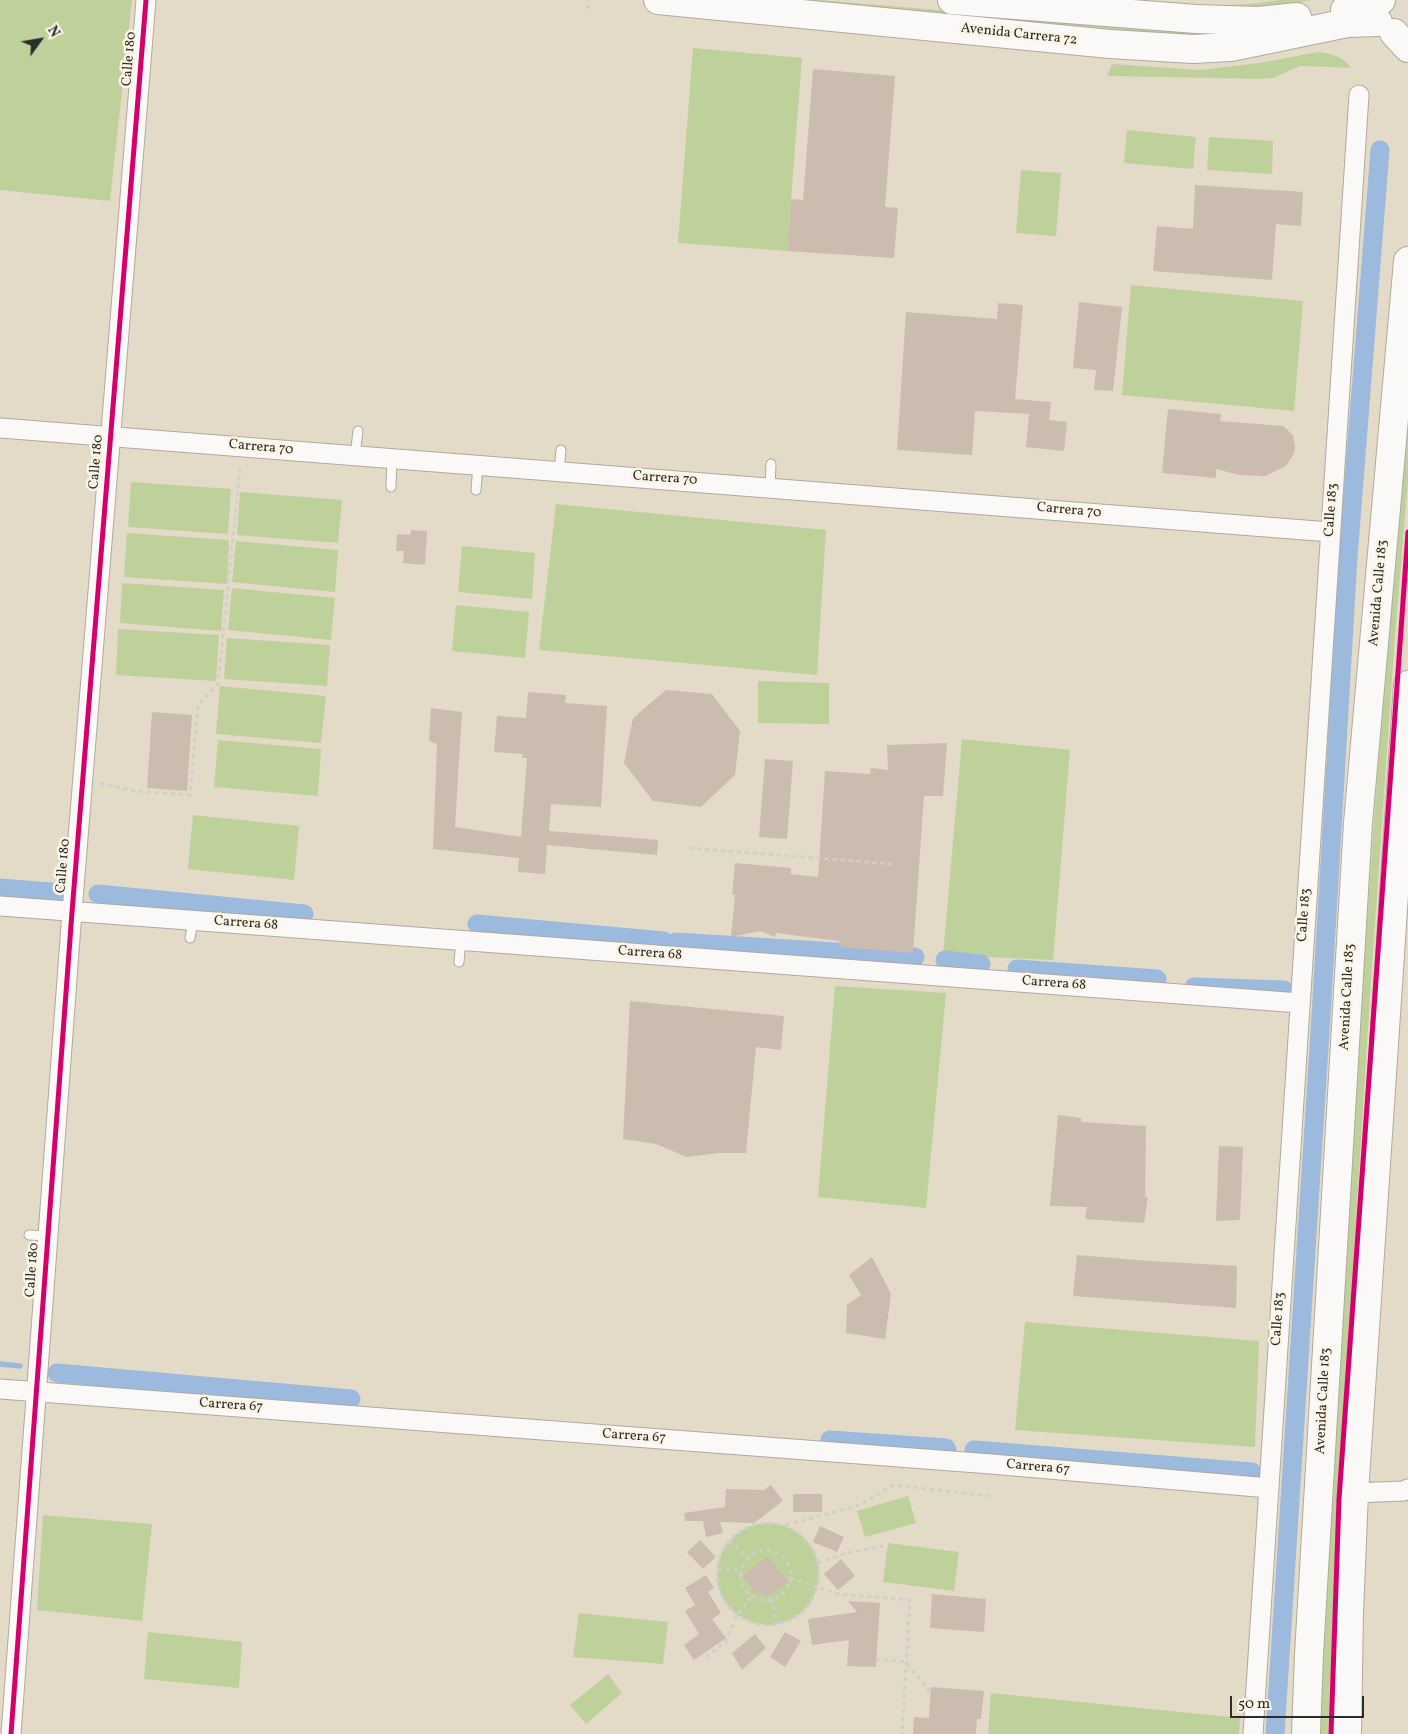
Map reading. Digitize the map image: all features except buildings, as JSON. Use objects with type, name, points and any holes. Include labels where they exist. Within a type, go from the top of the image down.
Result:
[{"type":"main road","name":"Avenida Carrera 72","points":[[658,0],[1110,44],[1193,49],[1230,47],[1347,23],[1390,26]]},
{"type":"main road","name":"Avenida Carrera 72","points":[[952,0],[1196,19],[1259,21],[1303,17],[1345,10],[1365,13],[1390,26]]},
{"type":"main road","name":"Avenida Calle 183","points":[[1306,1734],[1311,1616],[1358,823],[1408,261]]},
{"type":"main road","points":[[1347,1734],[1349,1612],[1354,1493],[1408,685]]},
{"type":"street","name":"Calle 180","points":[[10,1734],[35,1392],[38,1235],[72,912],[146,0]]},
{"type":"street","name":"Calle 183","points":[[1253,1734],[1359,95]]},
{"type":"street","name":"Carrera 70","points":[[0,428],[1330,532]]},
{"type":"street","name":"Carrera 68","points":[[0,906],[72,912],[191,929],[461,940],[1300,1002]]},
{"type":"street","name":"Carrera 67","points":[[0,1389],[991,1464],[1269,1488]]},
{"type":"street","points":[[1354,1493],[1404,1491],[1408,1489]]},
{"type":"lane","points":[[355,456],[358,431]]},
{"type":"lane","points":[[559,471],[561,450]]},
{"type":"lane","points":[[391,487],[392,458]]},
{"type":"lane","points":[[770,488],[771,464]]},
{"type":"lane","points":[[476,490],[478,465]]},
{"type":"lane","points":[[459,962],[461,940]]},
{"type":"path","points":[[588,9],[589,0]]},
{"type":"path","points":[[83,779],[134,791],[190,794],[198,706],[218,684],[240,469]]},
{"type":"path","points":[[689,848],[892,864]]},
{"type":"path","points":[[786,1525],[860,1505],[893,1485],[989,1496]]},
{"type":"path","points":[[769,1522],[786,1525],[800,1533],[811,1547],[818,1563],[819,1581],[814,1598],[803,1612],[789,1622],[754,1625],[737,1615],[726,1604],[718,1589],[717,1570],[720,1556],[728,1541],[739,1531],[753,1524],[769,1522]]},
{"type":"path","points":[[728,1541],[749,1557]]},
{"type":"path","points":[[818,1563],[847,1553],[884,1546]]},
{"type":"path","points":[[760,1551],[776,1552],[787,1563],[790,1570],[790,1578],[788,1586],[783,1593],[771,1599],[760,1599],[752,1596],[746,1590],[742,1582],[741,1570],[749,1557],[760,1551]]},
{"type":"path","points":[[717,1570],[741,1570]]},
{"type":"path","points":[[790,1578],[838,1594],[910,1600],[902,1734]]},
{"type":"path","points":[[706,1657],[726,1641],[737,1615],[752,1596]]},
{"type":"path","points":[[771,1599],[778,1624]]},
{"type":"path","points":[[876,1659],[906,1662],[930,1694]]},
{"type":"green space","points":[[0,0],[132,0],[110,201],[0,190]]},
{"type":"green space","points":[[778,0],[818,0],[1193,31],[1255,34],[1193,36]]},
{"type":"green space","points":[[1281,0],[1310,0],[1284,6],[1251,10],[1201,6],[1250,4]]},
{"type":"green space","points":[[693,48],[802,58],[787,251],[678,243]]},
{"type":"green space","points":[[1318,52],[1337,56],[1351,68],[1300,66],[1273,78],[1263,79],[1107,76],[1112,64],[1200,70],[1259,63]]},
{"type":"green space","points":[[1127,130],[1196,137],[1193,169],[1124,163]]},
{"type":"green space","points":[[1209,137],[1273,141],[1272,174],[1207,170]]},
{"type":"green space","points":[[1021,170],[1061,173],[1056,236],[1016,233]]},
{"type":"green space","points":[[1131,285],[1303,301],[1294,411],[1122,395]]},
{"type":"green space","points":[[1408,394],[1408,481],[1395,635],[1371,980],[1335,1557],[1328,1734],[1318,1734],[1363,978],[1387,634]]},
{"type":"green space","points":[[131,482],[231,489],[228,534],[128,527]]},
{"type":"green space","points":[[240,492],[342,500],[338,543],[237,535]]},
{"type":"green space","points":[[556,504],[826,530],[817,675],[539,650]]},
{"type":"green space","points":[[127,533],[229,540],[227,584],[124,577]]},
{"type":"green space","points":[[236,541],[338,550],[335,592],[232,582]]},
{"type":"green space","points":[[462,546],[535,553],[532,599],[458,592]]},
{"type":"green space","points":[[122,583],[224,590],[221,631],[120,623]]},
{"type":"green space","points":[[232,588],[335,598],[331,640],[228,630]]},
{"type":"green space","points":[[456,605],[529,612],[525,658],[452,651]]},
{"type":"green space","points":[[118,629],[219,635],[216,681],[116,675]]},
{"type":"green space","points":[[227,638],[330,645],[327,686],[224,679]]},
{"type":"green space","points":[[758,681],[829,683],[829,724],[758,723]]},
{"type":"green space","points":[[220,686],[326,696],[321,743],[216,734]]},
{"type":"green space","points":[[962,739],[1070,750],[1053,960],[943,955]]},
{"type":"green space","points":[[218,740],[321,749],[318,796],[214,787]]},
{"type":"green space","points":[[193,815],[299,826],[294,880],[188,869]]},
{"type":"green space","points":[[835,986],[946,993],[926,1208],[818,1197]]},
{"type":"green space","points":[[1025,1322],[1259,1341],[1255,1447],[1015,1430]]},
{"type":"green space","points":[[908,1496],[916,1523],[865,1537],[857,1511]]},
{"type":"green space","points":[[43,1515],[152,1524],[142,1621],[37,1610]]},
{"type":"green space","points":[[768,1523],[788,1527],[804,1538],[815,1554],[819,1574],[815,1594],[804,1610],[788,1621],[768,1625],[748,1621],[732,1610],[721,1594],[717,1574],[721,1554],[732,1538],[748,1527]]},
{"type":"green space","points":[[888,1543],[959,1552],[954,1591],[883,1582]]},
{"type":"green space","points":[[579,1613],[668,1622],[663,1664],[573,1657]]},
{"type":"green space","points":[[148,1632],[242,1642],[239,1688],[144,1679]]},
{"type":"green space","points":[[608,1674],[622,1693],[586,1724],[570,1705]]},
{"type":"green space","points":[[991,1693],[1240,1718],[1239,1734],[988,1734]]},
{"type":"waterway","points":[[1275,1734],[1348,557],[1380,150]]},
{"type":"waterway","points":[[0,888],[63,893]]},
{"type":"waterway","points":[[98,894],[304,914]]},
{"type":"waterway","points":[[477,924],[664,941]]},
{"type":"waterway","points":[[676,942],[915,957]]},
{"type":"waterway","points":[[945,960],[981,964]]},
{"type":"waterway","points":[[1017,969],[1157,979]]},
{"type":"waterway","points":[[1194,987],[1284,990]]},
{"type":"waterway","points":[[0,1364],[20,1366]]},
{"type":"waterway","points":[[57,1373],[351,1399]]},
{"type":"waterway","points":[[830,1440],[946,1448]]},
{"type":"waterway","points":[[946,1448],[954,1449]]},
{"type":"waterway","points":[[974,1450],[1252,1472]]},
{"type":"cycle path","points":[[11,1734],[72,912],[146,0]]},
{"type":"cycle path","points":[[1331,1734],[1339,1499],[1408,532]]}]
